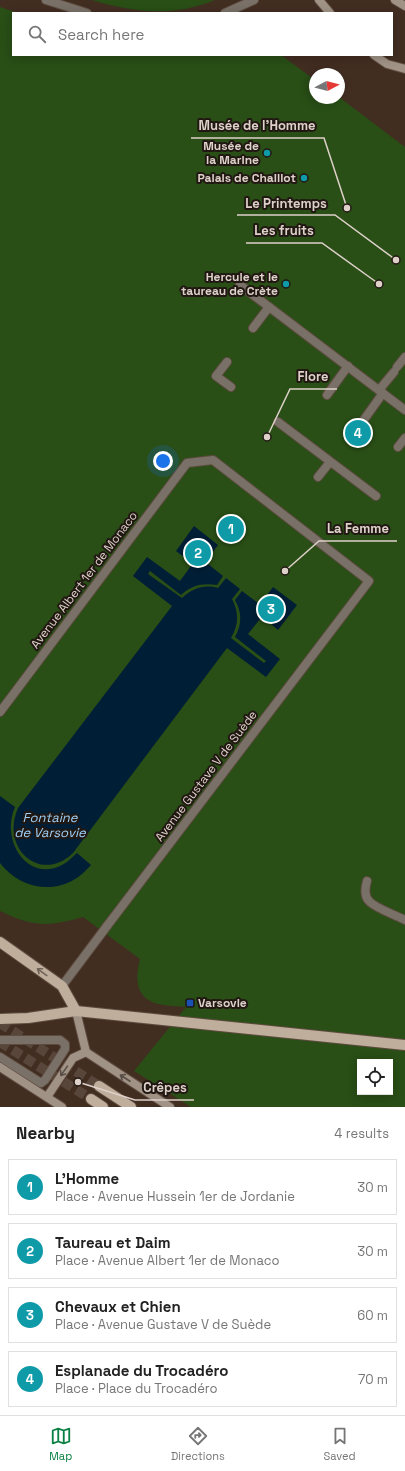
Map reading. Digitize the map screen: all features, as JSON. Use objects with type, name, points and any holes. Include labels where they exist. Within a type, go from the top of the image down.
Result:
[{"type":"main road","points":[[0,942],[62,986],[76,1011]]},
{"type":"main road","points":[[0,1019],[28,1018],[76,1011],[405,1045]]},
{"type":"main road","points":[[99,1086],[131,1107]]},
{"type":"main road","points":[[91,1099],[103,1107]]},
{"type":"street","points":[[46,0],[85,12]]},
{"type":"street","points":[[227,12],[254,0]]},
{"type":"street","points":[[319,0],[329,12]]},
{"type":"street","points":[[395,0],[405,6]]},
{"type":"street","points":[[375,56],[387,64],[405,69]]},
{"type":"street","points":[[240,285],[405,410]]},
{"type":"street","points":[[253,328],[269,307]]},
{"type":"street","points":[[363,421],[405,357]]},
{"type":"street","points":[[227,362],[216,376],[231,387]]},
{"type":"street","points":[[327,395],[348,366]]},
{"type":"street","points":[[278,422],[376,496]]},
{"type":"street","points":[[398,447],[405,438]]},
{"type":"street","name":"Avenue Albert 1er de Monaco","points":[[0,712],[187,462],[213,460],[369,581]]},
{"type":"street","points":[[318,477],[330,462]]},
{"type":"street","name":"Avenue Gustave V de Suède","points":[[62,986],[369,581]]},
{"type":"street","points":[[367,881],[365,896],[369,902],[405,920]]},
{"type":"street","points":[[76,1011],[86,1052],[170,1107]]},
{"type":"street","points":[[0,1040],[60,1040],[65,1044],[65,1049],[45,1080],[41,1082],[0,1057]]},
{"type":"street","points":[[47,1097],[73,1058],[86,1052]]},
{"type":"street","points":[[0,1067],[62,1107]]},
{"type":"green space","points":[[92,0],[215,0],[184,9],[154,11],[123,8]]},
{"type":"green space","points":[[0,7],[15,12],[12,12],[12,56],[282,56],[309,76],[309,104],[345,104],[345,102],[405,147],[405,1107],[191,1107],[134,1071],[186,1007],[158,1004],[145,997],[138,986],[137,980],[140,959],[83,917],[50,924],[31,923],[0,911]]},
{"type":"water","name":"Fontaine de Varsovie","points":[[194,526],[218,545],[207,560],[209,562],[208,564],[223,576],[217,585],[207,584],[193,587],[181,595],[150,571],[148,574],[182,598],[198,588],[218,588],[226,578],[240,589],[232,599],[236,609],[237,623],[231,638],[264,663],[266,661],[235,637],[239,628],[240,614],[235,600],[242,591],[258,603],[259,601],[262,602],[273,587],[297,605],[278,630],[264,618],[262,621],[260,619],[248,634],[280,659],[266,677],[227,648],[73,853],[61,862],[48,865],[37,863],[27,858],[19,848],[14,837],[14,823],[18,808],[172,606],[133,576],[147,557],[180,581],[191,566],[189,564],[191,562],[176,551]]},
{"type":"water","points":[[0,796],[15,807],[11,820],[11,833],[14,845],[20,856],[28,864],[38,868],[50,869],[64,864],[77,853],[91,865],[77,878],[65,884],[45,887],[34,886],[15,877],[7,871],[0,863]]},
{"type":"tunnel","points":[[0,1023],[99,1086]]},
{"type":"tunnel","points":[[0,1042],[91,1099]]},
{"type":"place","name":"Musée de la Marine","points":[[267,153]]},
{"type":"place","name":"Palais de Chaillot","points":[[304,178]]},
{"type":"place","name":"Musée de l'Homme","points":[[347,208]]},
{"type":"place","name":"Le Printemps","points":[[396,260]]},
{"type":"place","name":"Hercule et le taureau de Crète","points":[[286,284]]},
{"type":"place","name":"Les fruits","points":[[379,284]]},
{"type":"place","name":"Esplanade du Trocadéro","points":[[358,433]]},
{"type":"place","name":"Flore","points":[[267,437]]},
{"type":"place","name":"L'Homme","points":[[231,529]]},
{"type":"place","name":"Taureau et Daim","points":[[198,553]]},
{"type":"place","name":"La Femme","points":[[285,571]]},
{"type":"place","name":"Chevaux et Chien","points":[[271,609]]},
{"type":"place","name":"Varsovie","points":[[190,1003]]},
{"type":"place","name":"Crêpes","points":[[78,1082]]}]
